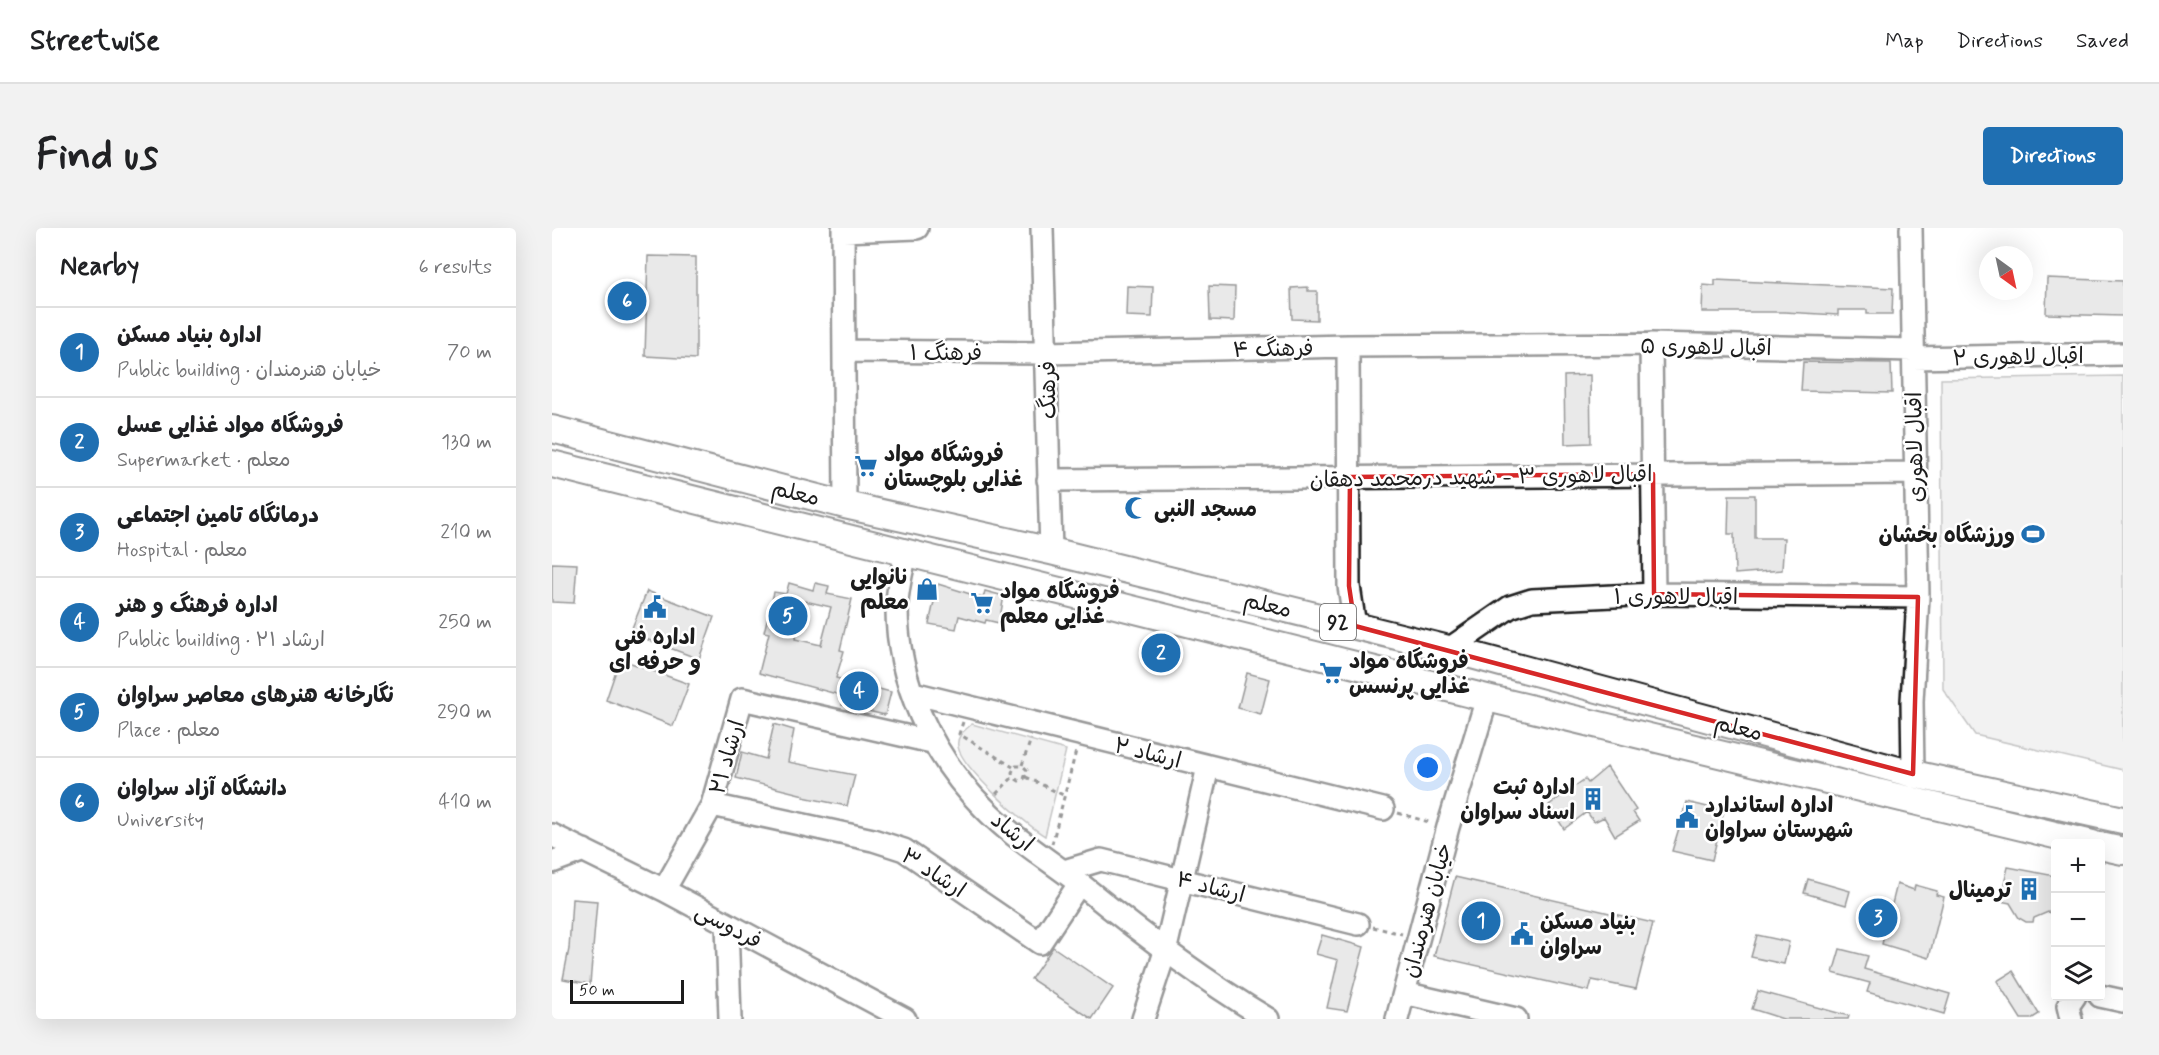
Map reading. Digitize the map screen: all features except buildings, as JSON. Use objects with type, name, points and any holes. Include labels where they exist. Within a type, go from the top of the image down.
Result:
[{"type":"main road","name":"معلم","points":[[552,429],[845,504],[1051,551],[1449,649],[1913,774],[2123,820]]},
{"type":"main road","name":"معلم","points":[[552,464],[1487,698],[2075,839]]},
{"type":"main road","points":[[1042,586],[1051,551]]},
{"type":"main road","points":[[2105,847],[2123,851]]},
{"type":"street","points":[[845,504],[843,230],[917,228]]},
{"type":"street","name":"فرهنگ","points":[[1042,228],[1051,551]]},
{"type":"street","name":"اقبال لاهوری","points":[[1911,228],[1918,597],[1912,701],[1913,774]]},
{"type":"street","points":[[1651,344],[1654,594]]},
{"type":"street","name":"اقبال لاهوری ۵","points":[[1500,345],[1651,344],[1913,354]]},
{"type":"street","name":"فرهنگ ۴","points":[[1046,353],[1500,345]]},
{"type":"street","points":[[1348,346],[1349,586],[1355,626]]},
{"type":"street","name":"فرهنگ ۱","points":[[845,351],[1046,353]]},
{"type":"street","name":"اقبال لاهوری ۲","points":[[1913,354],[2123,354]]},
{"type":"street","name":"اقبال لاهوری ۳ - شهید درمحمد دهقان","points":[[1048,480],[1914,473]]},
{"type":"street","name":"ارشاد","points":[[906,552],[898,614],[899,643],[913,693],[932,742],[952,772],[982,806],[1165,952],[1268,1019]]},
{"type":"street","name":"اقبال لاهوری ۱","points":[[1449,649],[1510,608],[1532,600],[1654,594],[1918,597]]},
{"type":"street","name":"ارشاد ۲","points":[[913,693],[1383,809]]},
{"type":"street","name":"خیابان هنرمندان","points":[[1397,1019],[1448,827],[1487,698]]},
{"type":"street","name":"ارشاد ۲۱","points":[[664,890],[712,805],[742,699],[932,742]]},
{"type":"street","points":[[1143,1019],[1165,952],[1208,767]]},
{"type":"street","name":"ارشاد ۳","points":[[712,805],[873,840],[904,850],[1040,943],[1064,871]]},
{"type":"street","name":"فردوسی","points":[[552,835],[664,890],[904,1019]]},
{"type":"street","points":[[552,862],[584,850]]},
{"type":"street","name":"ارشاد ۴","points":[[1064,871],[1101,860],[1358,924]]},
{"type":"street","points":[[728,924],[729,1019]]},
{"type":"street","points":[[1404,993],[1516,1019]]},
{"type":"street","points":[[2105,997],[2123,1001]]},
{"type":"street","points":[[2071,1019],[2068,1006],[2072,1001]]},
{"type":"path","points":[[967,707],[959,734],[1013,767],[1022,765]]},
{"type":"path","points":[[1022,765],[1034,724]]},
{"type":"path","points":[[1064,871],[1063,795],[1080,735]]},
{"type":"path","points":[[1022,765],[1027,770],[1026,777]]},
{"type":"path","points":[[982,806],[1013,777],[1013,767]]},
{"type":"path","points":[[1013,777],[1019,781],[1026,777]]},
{"type":"path","points":[[1026,777],[1063,795]]},
{"type":"path","points":[[1383,809],[1448,827]]},
{"type":"path","points":[[1358,924],[1419,937]]},
{"type":"highlighted area","points":[[1653,474],[1654,594],[1918,597],[1913,774],[1355,626],[1349,586],[1350,477]]},
{"type":"shaded area","name":"ورزشگاه بخشان","points":[[2123,376],[2123,770],[1975,735],[1943,689],[1941,379]]},
{"type":"shaded area","points":[[972,724],[1066,750],[1045,836],[995,794],[962,755],[958,739]]},
{"type":"place","name":"دانشگاه آزاد سراوان","points":[[627,301]]},
{"type":"place","name":"فروشگاه مواد غذایی بلوچستان","points":[[866,466]]},
{"type":"place","name":"مسجد النبی","points":[[1136,508]]},
{"type":"place","name":"ورزشگاه بخشان","points":[[2033,534]]},
{"type":"place","name":"نانوایی معلم","points":[[927,589]]},
{"type":"place","name":"فروشگاه مواد غذایی معلم","points":[[982,603]]},
{"type":"place","name":"اداره فنی و حرفه ای","points":[[655,607]]},
{"type":"place","name":"نگارخانه هنرهای معاصر سراوان","points":[[788,616]]},
{"type":"place","name":"فروشگاه مواد غذایی عسل","points":[[1161,653]]},
{"type":"place","name":"فروشگاه مواد غذایی پرنسس","points":[[1331,673]]},
{"type":"place","name":"اداره فرهنگ و هنر","points":[[859,691]]},
{"type":"place","name":"اداره ثبت اسناد سراوان","points":[[1593,799]]},
{"type":"place","name":"اداره استاندارد شهرستان سراوان","points":[[1687,817]]},
{"type":"place","name":"ترمینال","points":[[2029,889]]},
{"type":"place","name":"درمانگاه تامین اجتماعی","points":[[1878,918]]},
{"type":"place","name":"اداره بنیاد مسکن","points":[[1481,921]]},
{"type":"place","name":"بنیاد مسکن سراوان","points":[[1522,934]]}]
